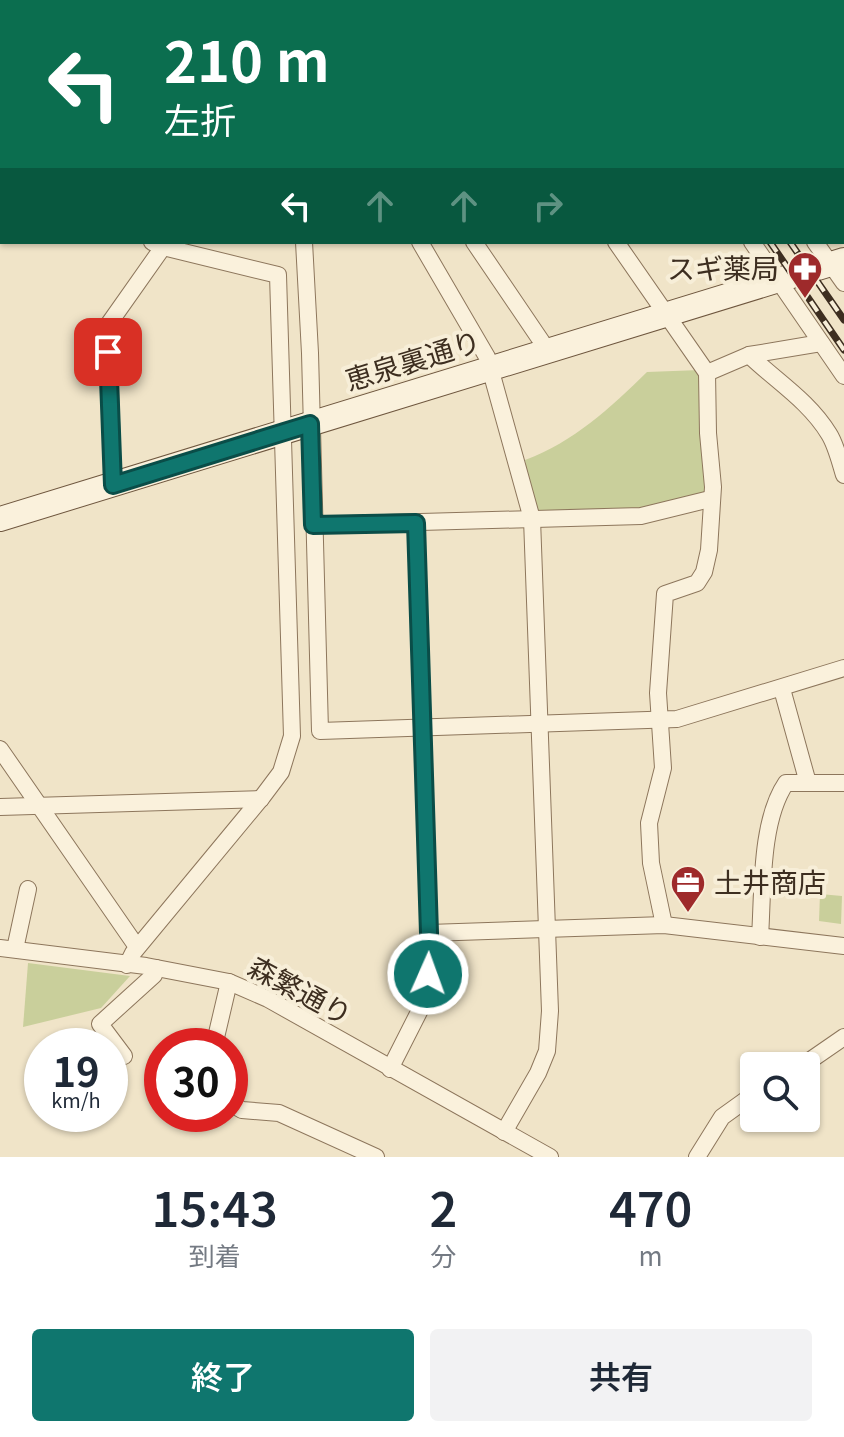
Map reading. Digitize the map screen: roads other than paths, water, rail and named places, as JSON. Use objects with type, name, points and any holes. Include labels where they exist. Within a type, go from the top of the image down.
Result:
[{"type":"street","points":[[304,244],[320,731],[677,719],[844,668]]},
{"type":"street","points":[[421,244],[487,357],[532,519],[550,1011],[547,1051],[504,1132]]},
{"type":"street","points":[[475,244],[548,351]]},
{"type":"street","points":[[617,244],[707,373],[713,487],[704,572],[697,583],[665,594],[660,646],[662,777],[655,790],[649,823],[651,863],[664,925]]},
{"type":"street","points":[[753,244],[844,376]]},
{"type":"street","points":[[817,244],[839,269]]},
{"type":"street","points":[[113,485],[108,325],[158,245],[278,275],[292,736],[281,772],[128,958],[127,965]]},
{"type":"street","name":"恵泉裏通り","points":[[0,519],[778,281],[839,269]]},
{"type":"street","points":[[707,373],[749,355],[821,343]]},
{"type":"street","points":[[749,355],[808,405],[831,436],[844,475]]},
{"type":"street","points":[[313,525],[641,516],[710,499]]},
{"type":"street","points":[[390,1069],[424,1002],[429,933],[416,523]]},
{"type":"street","points":[[782,689],[808,783]]},
{"type":"street","points":[[0,749],[137,947]]},
{"type":"street","points":[[760,937],[769,819],[778,794],[786,783],[844,783]]},
{"type":"street","points":[[0,807],[261,799]]},
{"type":"street","points":[[8,948],[28,889]]},
{"type":"street","points":[[429,933],[664,925],[844,946]]},
{"type":"street","name":"森繁通り","points":[[8,948],[156,968],[229,982],[268,999],[550,1157]]},
{"type":"street","points":[[103,1028],[100,1024],[154,975],[156,968]]},
{"type":"street","points":[[218,1028],[229,982]]},
{"type":"street","points":[[820,1054],[844,1037]]},
{"type":"street","points":[[697,1157],[722,1117],[740,1104]]},
{"type":"street","points":[[248,1110],[279,1113],[374,1157]]},
{"type":"railway","points":[[771,244],[844,350]]},
{"type":"railway","points":[[791,244],[844,320]]},
{"type":"place","name":"スギ薬局","points":[[805,300]]},
{"type":"place","name":"土井商店","points":[[688,914]]}]
